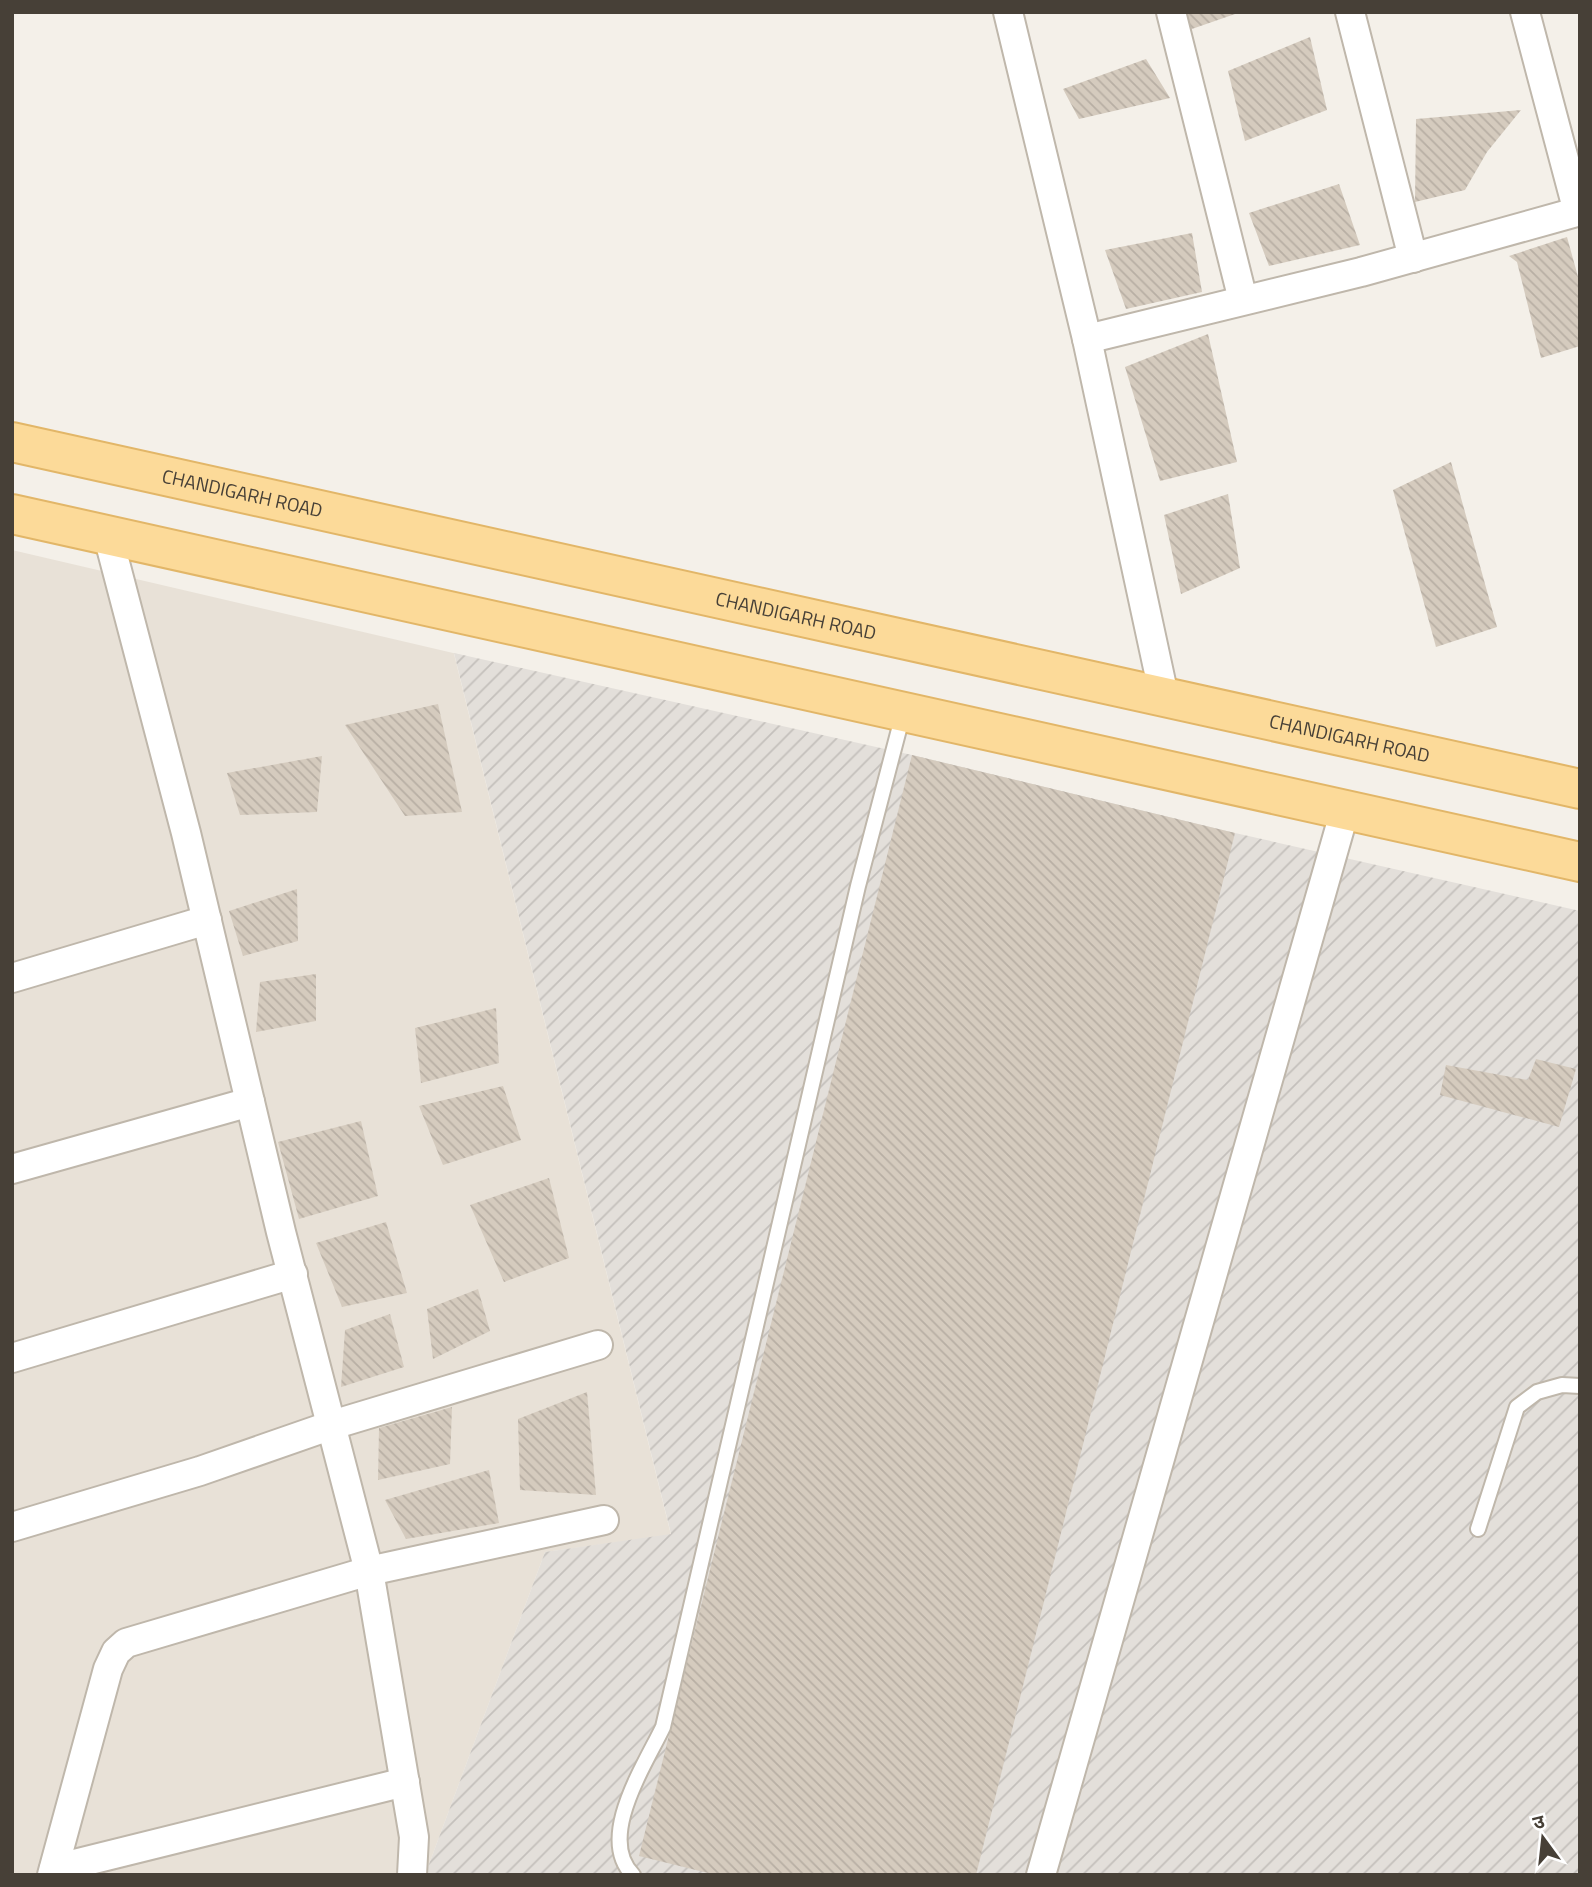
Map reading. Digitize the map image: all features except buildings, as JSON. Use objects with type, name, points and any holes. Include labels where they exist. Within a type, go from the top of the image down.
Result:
[{"type":"main road","name":"CHANDIGARH ROAD","points":[[12,442],[1580,789]]},
{"type":"main road","points":[[12,514],[1580,862]]},
{"type":"street","points":[[1008,12],[1087,339],[1164,696]]},
{"type":"street","points":[[1171,12],[1243,300]]},
{"type":"street","points":[[1350,12],[1413,258]]},
{"type":"street","points":[[1087,339],[1413,258],[1579,211],[1525,12]]},
{"type":"street","points":[[108,536],[369,1571],[414,1837],[412,1875]]},
{"type":"street","points":[[1041,1875],[1345,810]]},
{"type":"street","points":[[12,978],[207,920]]},
{"type":"street","points":[[12,1169],[250,1102]]},
{"type":"street","points":[[12,1358],[293,1274]]},
{"type":"street","points":[[12,1527],[200,1471],[332,1425],[598,1345]]},
{"type":"street","points":[[405,1782],[53,1872],[108,1669],[116,1652],[126,1643],[369,1571],[604,1520]]},
{"type":"lane","points":[[626,1872],[618,1843],[622,1814],[663,1727],[858,886],[903,712]]},
{"type":"lane","points":[[1478,1529],[1517,1407],[1537,1392],[1562,1385],[1580,1386]]},
{"type":"shaded area","points":[[12,550],[466,656],[454,654],[671,1535],[545,1552],[425,1875],[12,1875]]},
{"type":"shaded area","points":[[454,653],[912,755],[1235,833],[1580,911],[1580,1875],[425,1875],[545,1552],[671,1534]]}]
